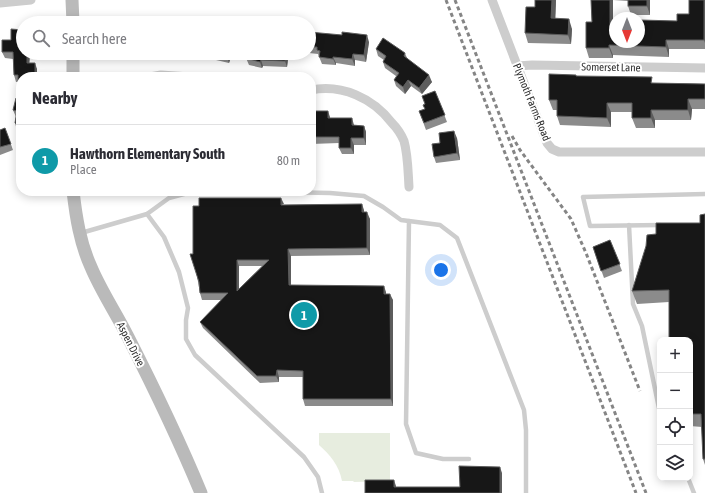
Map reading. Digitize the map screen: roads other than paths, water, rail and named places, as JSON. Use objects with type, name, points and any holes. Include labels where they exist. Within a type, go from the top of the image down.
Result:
[{"type":"street","points":[[0,3],[31,0]]},
{"type":"street","points":[[72,0],[73,16]]},
{"type":"street","name":"Plymoth Farms Road","points":[[492,0],[547,143],[552,149],[559,152],[705,152]]},
{"type":"street","points":[[73,60],[73,72]]},
{"type":"street","name":"Somerset Lane","points":[[517,66],[705,68]]},
{"type":"street","points":[[316,89],[327,88],[348,92],[374,104],[387,116],[399,131],[404,141],[408,166],[409,187]]},
{"type":"street","name":"Aspen Drive","points":[[74,196],[76,220],[84,250],[91,268],[126,332],[171,422],[201,493]]},
{"type":"lane","points":[[316,193],[364,196],[401,220],[440,225],[457,238],[524,410],[526,430],[526,493]]},
{"type":"lane","points":[[669,225],[590,226],[583,197],[705,194]]},
{"type":"lane","points":[[80,234],[147,214],[169,198],[176,196]]},
{"type":"lane","points":[[147,214],[164,238],[178,272],[188,308],[186,320],[186,339],[195,355],[304,457],[318,477],[322,493]]},
{"type":"lane","points":[[409,221],[406,424],[416,453],[443,459],[469,459]]},
{"type":"lane","points":[[629,225],[634,304],[642,326],[659,409]]},
{"type":"lane","points":[[689,481],[694,493]]},
{"type":"railway","points":[[446,0],[636,493]]},
{"type":"railway","points":[[455,0],[646,493]]},
{"type":"railway","points":[[512,136],[520,150],[571,219],[586,253],[640,391]]},
{"type":"place","name":"Hawthorn Elementary South","points":[[304,315]]}]
